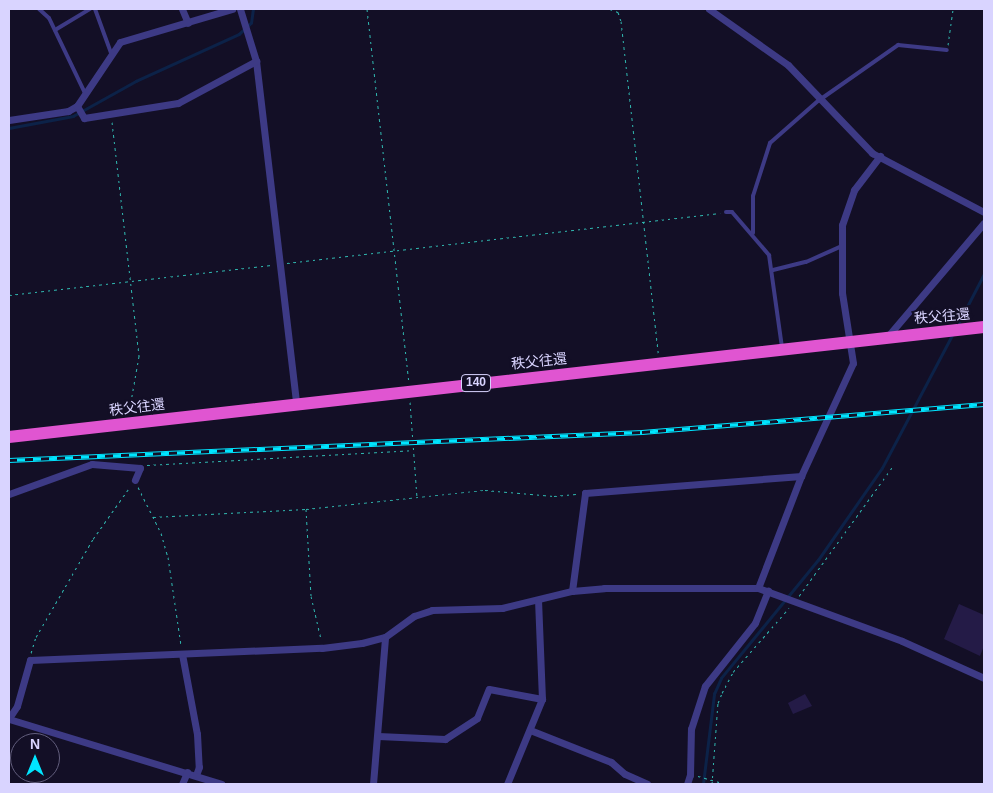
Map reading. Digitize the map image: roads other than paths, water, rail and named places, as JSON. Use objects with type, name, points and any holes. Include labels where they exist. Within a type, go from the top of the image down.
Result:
[{"type":"highway","name":"秩父往還","points":[[9,437],[888,336],[984,328]]},
{"type":"street","points":[[182,9],[188,23]]},
{"type":"street","points":[[79,110],[85,93],[120,42],[232,9]]},
{"type":"street","points":[[240,9],[256,61],[296,403]]},
{"type":"street","points":[[709,9],[788,65],[818,100],[872,153],[984,212]]},
{"type":"street","points":[[79,110],[84,118],[112,116],[178,103],[231,72],[256,61]]},
{"type":"street","points":[[9,120],[79,110]]},
{"type":"street","points":[[758,588],[801,476],[853,362],[847,342],[842,293],[842,225],[854,190],[880,156]]},
{"type":"street","points":[[888,336],[984,223]]},
{"type":"street","points":[[9,494],[92,464],[140,468],[135,480]]},
{"type":"street","points":[[572,591],[585,493],[801,476]]},
{"type":"street","points":[[221,784],[9,719],[17,706],[30,660],[322,648],[385,636],[414,616],[432,610],[502,608],[572,591],[604,588],[758,588],[902,641],[984,678]]},
{"type":"street","points":[[686,784],[690,774],[689,740],[705,686],[755,623],[768,591]]},
{"type":"street","points":[[507,784],[542,699],[538,600]]},
{"type":"street","points":[[374,784],[385,636]]},
{"type":"street","points":[[182,654],[197,734],[199,767],[196,775]]},
{"type":"street","points":[[378,736],[445,739],[477,718],[489,689],[542,699]]},
{"type":"street","points":[[530,730],[611,762],[624,774],[647,784]]},
{"type":"street","points":[[182,784],[186,772]]},
{"type":"lane","points":[[39,9],[49,18],[85,93]]},
{"type":"lane","points":[[55,30],[90,9]]},
{"type":"lane","points":[[95,9],[112,53]]},
{"type":"lane","points":[[754,234],[753,196],[770,143],[818,100],[898,45],[947,50]]},
{"type":"lane","points":[[726,212],[732,212],[754,234],[769,255],[774,270],[782,349]]},
{"type":"lane","points":[[774,270],[806,262],[843,246]]},
{"type":"waterway","points":[[9,128],[73,116],[136,81],[239,34],[251,23],[253,9]]},
{"type":"waterway","points":[[957,326],[984,274]]},
{"type":"waterway","points":[[703,784],[714,694],[721,678],[818,560],[882,468],[952,335]]},
{"type":"railway","points":[[9,460],[642,432],[984,404]]}]
